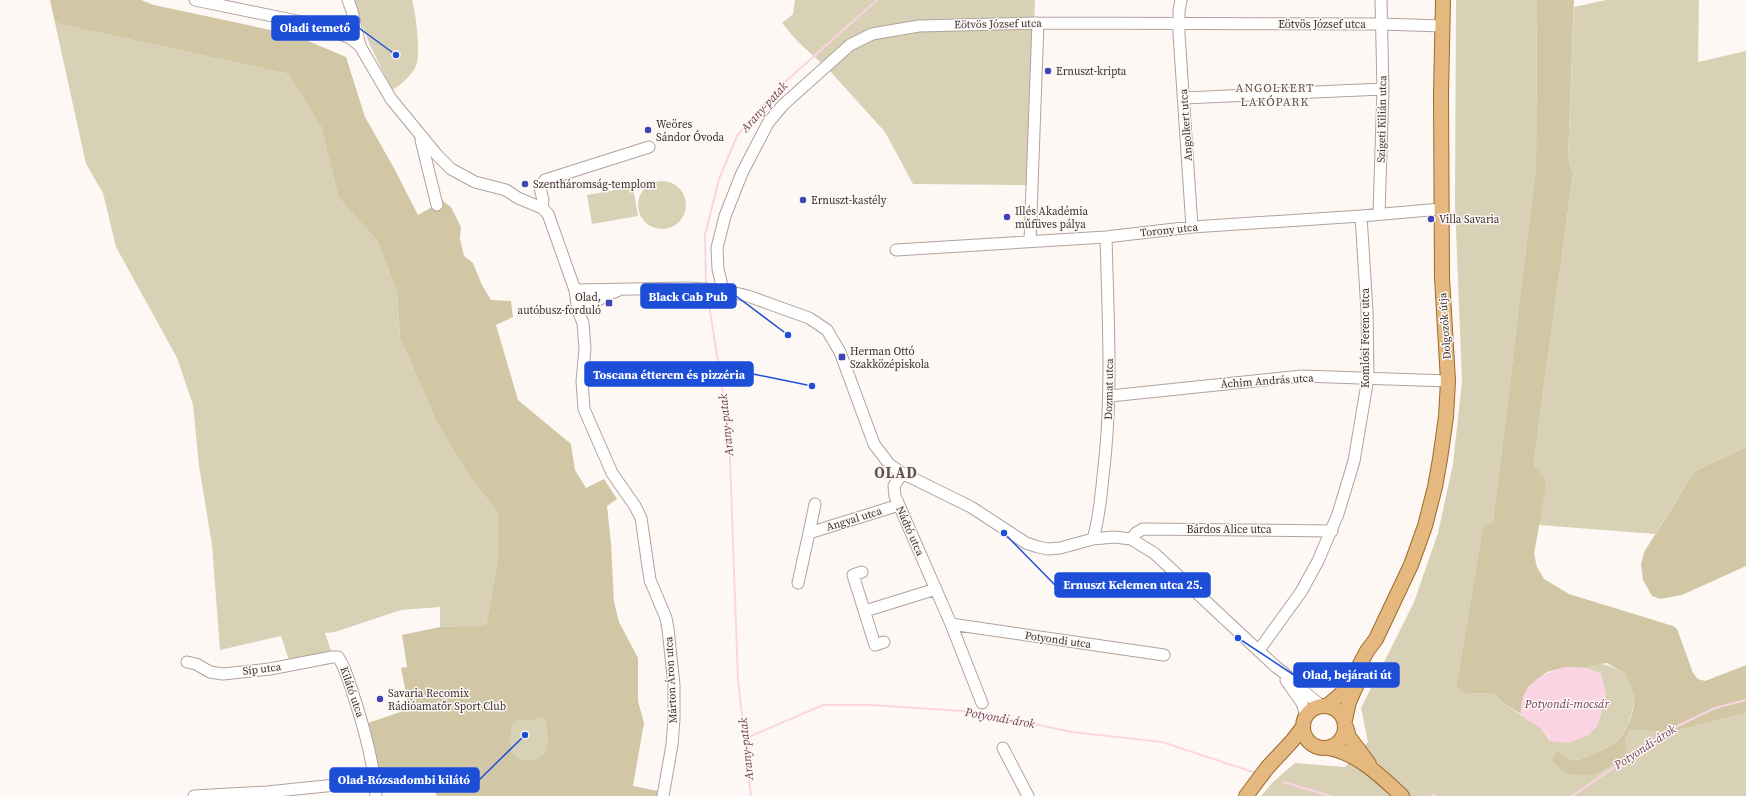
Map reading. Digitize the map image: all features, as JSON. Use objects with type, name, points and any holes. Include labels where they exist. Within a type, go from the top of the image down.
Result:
[{"type":"main road","name":"Dolgozók útja","points":[[1325,706],[1342,694],[1350,683],[1367,651],[1376,639],[1411,565],[1425,526],[1435,487],[1440,459],[1446,417],[1448,381],[1442,278],[1441,209],[1441,26],[1443,0]]},
{"type":"main road","name":"Dolgozók útja","points":[[1345,724],[1349,702],[1374,650],[1376,639]]},
{"type":"main road","points":[[1262,777],[1267,768],[1293,740],[1315,708],[1325,706],[1338,711],[1345,724],[1349,737],[1377,774]]},
{"type":"main road","points":[[1305,722],[1304,734],[1308,741],[1323,748],[1341,741],[1345,724]]},
{"type":"main road","points":[[1246,796],[1262,777],[1284,758],[1299,748],[1307,746],[1347,754],[1377,774],[1402,796]]},
{"type":"street","points":[[195,0],[215,2],[321,26],[342,34],[360,46]]},
{"type":"street","points":[[348,0],[360,46],[391,99],[420,135],[451,169],[475,182],[506,190],[518,198],[542,208]]},
{"type":"street","name":"Angolkert utca","points":[[1181,0],[1179,24],[1192,227]]},
{"type":"street","name":"Szigeti Kilián utca","points":[[1379,214],[1383,89],[1381,0]]},
{"type":"street","points":[[1030,241],[1038,23]]},
{"type":"street","name":"Eötvös József utca","points":[[720,289],[717,248],[731,199],[755,146],[768,123],[783,105],[850,45],[872,34],[919,26],[1038,23],[1382,24],[1441,26]]},
{"type":"street","points":[[1184,98],[1383,89]]},
{"type":"street","points":[[420,135],[437,205]]},
{"type":"street","name":"Márton Áron utca","points":[[649,147],[545,180],[540,188],[543,200],[542,208],[548,214],[553,223],[575,290],[578,311],[583,323],[585,348],[582,381],[584,409],[612,473],[635,506],[641,518],[650,580],[666,618],[674,684],[674,719],[672,745],[664,796]]},
{"type":"street","name":"Torony utca","points":[[896,250],[1106,237],[1192,227],[1361,216],[1441,209]]},
{"type":"street","name":"Komlósi Ferenc utca","points":[[1259,650],[1301,592],[1332,531],[1354,460],[1368,378],[1367,311],[1361,216]]},
{"type":"street","name":"Dozmat utca","points":[[1093,539],[1097,526],[1105,461],[1110,396],[1106,237]]},
{"type":"street","points":[[575,290],[688,288],[720,289],[748,296],[809,318],[827,330],[840,352],[874,444],[889,464],[902,473],[970,507],[1026,543],[1048,549],[1073,545],[1093,539],[1114,537],[1131,539],[1154,553],[1276,667],[1302,703],[1305,722]]},
{"type":"street","points":[[578,311],[621,289]]},
{"type":"street","name":"Áchim András utca","points":[[1110,396],[1302,376],[1448,381]]},
{"type":"street","name":"Nádtó utca","points":[[902,473],[894,486],[895,496],[951,624],[982,703]]},
{"type":"street","name":"Angyal utca","points":[[798,583],[815,504]]},
{"type":"street","name":"Angyal utca","points":[[809,533],[899,506]]},
{"type":"street","name":"Bárdos Alice utca","points":[[1131,539],[1136,533],[1143,529],[1332,531]]},
{"type":"street","points":[[862,572],[853,575],[875,645],[884,642]]},
{"type":"street","points":[[865,611],[936,589]]},
{"type":"street","name":"Potyondi utca","points":[[951,624],[1164,656]]},
{"type":"street","name":"Síp utca","points":[[187,662],[196,664],[210,672],[223,674],[270,669],[338,657]]},
{"type":"street","name":"Kilátó utca","points":[[338,657],[345,670],[364,728],[375,782],[376,796]]},
{"type":"street","points":[[1276,667],[1288,675],[1315,702],[1325,706]]},
{"type":"street","points":[[1003,748],[1028,796]]},
{"type":"street","points":[[194,796],[268,794],[375,782]]},
{"type":"shaded area","points":[[50,0],[141,0],[154,5],[294,35],[346,57],[365,117],[394,168],[418,215],[443,201],[451,207],[461,227],[460,239],[464,256],[473,263],[482,285],[491,300],[511,301],[513,317],[496,325],[518,400],[571,444],[575,470],[586,488],[604,479],[617,499],[607,506],[611,544],[614,602],[619,622],[638,658],[638,701],[644,723],[633,786],[658,791],[657,796],[437,796],[428,780],[381,780],[368,723],[409,709],[401,668],[407,667],[402,635],[440,627],[486,625],[498,557],[498,513],[472,480],[438,425],[400,338],[397,292],[378,242],[338,197],[321,127],[288,74],[55,23]],"holes":[[[542,717],[545,720],[547,732],[547,745],[545,752],[535,759],[528,760],[516,757],[510,746],[510,734],[514,721],[534,720]]]},
{"type":"shaded area","points":[[353,0],[412,0],[417,33],[418,52],[416,66],[402,83],[392,90],[369,43]]},
{"type":"shaded area","points":[[795,0],[1035,0],[1028,185],[913,184],[885,132],[829,70],[797,41],[782,23],[793,14]]},
{"type":"shaded area","points":[[1456,0],[1537,0],[1536,165],[1493,524],[1483,525],[1458,675],[1465,694],[1488,693],[1495,695],[1504,704],[1541,728],[1550,741],[1606,697],[1601,674],[1586,668],[1591,665],[1602,664],[1626,674],[1633,692],[1634,703],[1632,714],[1626,729],[1620,738],[1612,745],[1577,760],[1573,760],[1565,756],[1558,750],[1568,774],[1625,739],[1630,730],[1668,733],[1746,713],[1746,796],[1261,796],[1274,781],[1295,763],[1345,767],[1368,742],[1361,708],[1414,602],[1438,533],[1453,464],[1462,381],[1455,204]]},
{"type":"shaded area","points":[[1537,0],[1574,0],[1568,158],[1573,174],[1535,452],[1534,466],[1544,478],[1546,488],[1534,554],[1537,567],[1544,579],[1569,594],[1673,626],[1677,629],[1693,673],[1698,679],[1705,681],[1746,665],[1746,713],[1668,733],[1630,730],[1625,739],[1627,756],[1594,775],[1567,774],[1552,761],[1558,750],[1569,759],[1577,760],[1612,745],[1620,738],[1630,719],[1634,703],[1633,692],[1626,674],[1607,663],[1586,668],[1567,667],[1547,672],[1529,686],[1523,698],[1521,714],[1504,704],[1495,695],[1488,693],[1465,694],[1457,686],[1483,525],[1493,523],[1536,165]]},
{"type":"shaded area","points":[[1606,0],[1699,0],[1698,62],[1746,51],[1746,447],[1695,471],[1655,534],[1539,525],[1546,488],[1534,466],[1535,452],[1573,174],[1568,158],[1574,7]]},
{"type":"shaded area","points":[[55,23],[288,74],[321,127],[338,197],[378,242],[397,292],[400,338],[438,425],[472,480],[498,513],[498,557],[486,625],[440,627],[440,607],[401,610],[335,632],[325,633],[331,651],[289,660],[281,636],[220,650],[212,545],[199,466],[193,405],[177,358],[116,247],[103,193],[86,164]]},
{"type":"shaded area","points":[[657,181],[667,181],[679,188],[686,200],[686,210],[679,222],[667,229],[657,229],[649,225],[642,218],[638,210],[638,200],[642,192],[649,185]]},
{"type":"shaded area","points":[[633,187],[638,216],[592,224],[587,195]]},
{"type":"shaded area","points":[[1746,447],[1746,566],[1682,595],[1660,599],[1652,596],[1643,580],[1641,565],[1644,552],[1695,471]]},
{"type":"shaded area","points":[[542,717],[545,720],[547,736],[545,752],[535,759],[528,760],[516,757],[511,752],[509,746],[514,721],[534,720]]},
{"type":"water","name":"Potyondi-mocsár","points":[[1567,667],[1586,668],[1601,674],[1606,697],[1598,725],[1589,735],[1568,743],[1551,741],[1541,728],[1527,720],[1521,714],[1522,700],[1530,686],[1541,677]]},
{"type":"waterway","name":"Arany-patak","points":[[706,286],[705,235],[719,179],[737,136],[777,89],[877,0]]},
{"type":"waterway","name":"Arany-patak","points":[[707,292],[729,432],[738,680],[751,796]]},
{"type":"waterway","name":"Potyondi-árok","points":[[1572,796],[1667,731],[1715,708],[1746,700]]},
{"type":"waterway","name":"Potyondi-árok","points":[[744,739],[823,705],[872,705],[977,712],[1072,732],[1162,742],[1256,773]]},
{"type":"waterway","name":"Potyondi-árok","points":[[1283,782],[1330,796]]},
{"type":"waterway","name":"Potyondi-árok","points":[[1431,796],[1434,794],[1435,796]]},
{"type":"place","name":"Oladi temető","points":[[396,55]]},
{"type":"place","name":"Ernuszt-kripta","points":[[1048,71]]},
{"type":"place","name":"Weöres Sándor Óvoda","points":[[648,130]]},
{"type":"place","name":"Szentháromság-templom","points":[[525,184]]},
{"type":"place","name":"Ernuszt-kastély","points":[[803,200]]},
{"type":"place","name":"Illés Akadémia műfüves pálya","points":[[1007,217]]},
{"type":"place","name":"Villa Savaria","points":[[1431,219]]},
{"type":"place","name":"Olad, autóbusz-forduló","points":[[609,303]]},
{"type":"place","name":"Black Cab Pub","points":[[788,335]]},
{"type":"place","name":"Herman Ottó Szakközépiskola","points":[[842,357]]},
{"type":"place","name":"Toscana étterem és pizzéria","points":[[812,386]]},
{"type":"place","name":"Ernuszt Kelemen utca 25.","points":[[1004,533]]},
{"type":"place","name":"Olad, bejárati út","points":[[1238,638]]},
{"type":"place","name":"Savaria Recomix Rádióamatőr Sport Club","points":[[380,699]]},
{"type":"place","name":"Olad-Rózsadombi kilátó","points":[[525,735]]},
{"type":"district","name":"ANGOLKERT LAKÓPARK","points":[[1275,95]]},
{"type":"district","name":"OLAD","points":[[896,472]]}]
